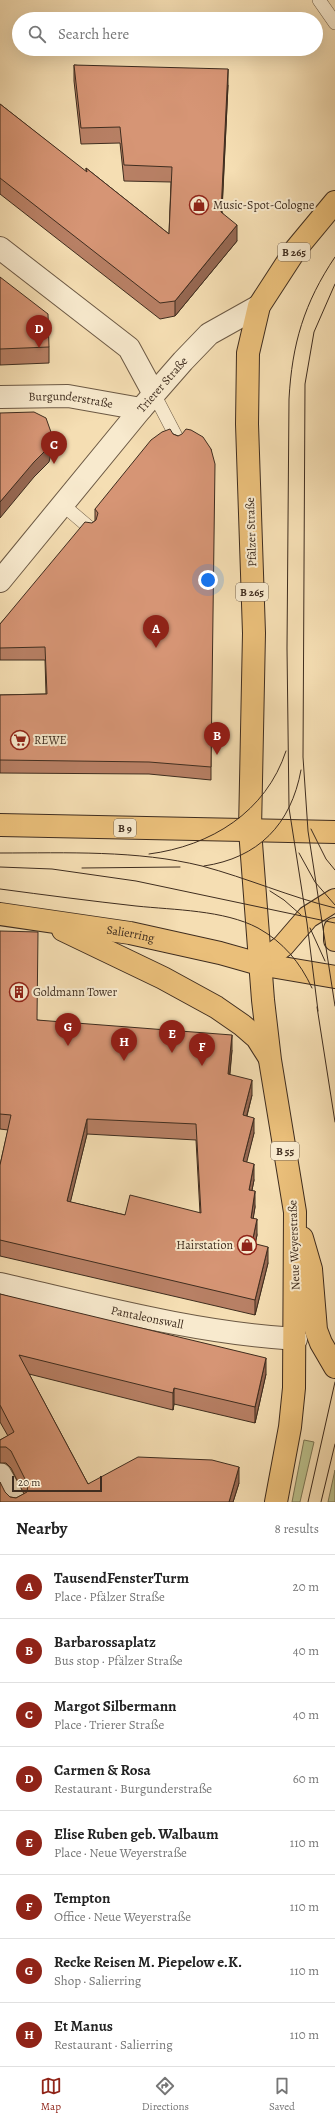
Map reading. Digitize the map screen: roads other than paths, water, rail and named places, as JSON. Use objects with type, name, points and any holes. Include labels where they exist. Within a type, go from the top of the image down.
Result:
[{"type":"main road","name":"Trierer Straße","points":[[259,306],[296,249],[335,202]]},
{"type":"main road","name":"Pfälzer Straße","points":[[259,306],[248,353],[248,424],[254,633],[250,830],[256,884],[259,964]]},
{"type":"main road","name":"B 9","points":[[0,825],[335,832]]},
{"type":"main road","points":[[259,964],[283,946],[308,917],[335,900]]},
{"type":"main road","name":"Salierring","points":[[0,914],[130,933],[220,953],[259,964],[335,977]]},
{"type":"main road","name":"B 55","points":[[40,919],[163,978],[216,1007],[242,1025],[257,1038],[270,1060]]},
{"type":"main road","points":[[335,929],[335,940]]},
{"type":"main road","name":"Neue Weyerstraße","points":[[259,964],[270,1060],[295,1212],[296,1339],[294,1388],[290,1427],[276,1502]]},
{"type":"main road","points":[[295,1212],[311,1269],[316,1330],[321,1343],[335,1367]]},
{"type":"street","points":[[0,248],[129,348],[147,402]]},
{"type":"street","name":"Trierer Straße","points":[[0,581],[147,402],[208,334],[259,306]]},
{"type":"street","name":"Burgunderstraße","points":[[0,397],[68,396],[147,402]]},
{"type":"street","name":"Pantaleonswall","points":[[0,1284],[156,1320],[265,1337],[296,1339]]},
{"type":"street","points":[[0,1474],[16,1502]]},
{"type":"lane","points":[[319,0],[335,23]]},
{"type":"lane","points":[[147,402],[178,440]]},
{"type":"lane","points":[[63,505],[90,528]]},
{"type":"tram line","points":[[318,1011],[307,923],[289,808],[287,648],[289,399],[293,360],[302,325],[315,291],[335,257]]},
{"type":"tram line","points":[[335,284],[314,332],[305,384],[303,757],[308,831],[335,1006]]},
{"type":"tram line","points":[[149,854],[172,850],[194,843],[214,834],[233,822],[250,808],[265,792],[277,773],[286,751]]},
{"type":"tram line","points":[[204,866],[223,862],[241,855],[256,847],[269,836],[289,807],[296,790],[301,770]]},
{"type":"tram line","points":[[311,829],[326,859],[335,870]]},
{"type":"tram line","points":[[0,853],[127,855],[177,861],[219,871],[335,908]]},
{"type":"tram line","points":[[299,853],[315,882],[335,905]]},
{"type":"tram line","points":[[0,867],[52,869],[136,881],[335,923]]},
{"type":"tram line","points":[[82,868],[180,867]]},
{"type":"tram line","points":[[0,889],[214,914],[245,922],[258,928],[283,946],[296,961],[312,988]]},
{"type":"tram line","points":[[270,891],[284,900],[301,915]]},
{"type":"tram line","points":[[310,928],[325,961]]},
{"type":"tram line","points":[[317,1007],[335,1122]]},
{"type":"tram line","points":[[308,1502],[335,1382]]},
{"type":"tram line","points":[[321,1502],[335,1444]]},
{"type":"place","name":"Music-Spot-Cologne","points":[[199,205]]},
{"type":"place","name":"Carmen & Rosa","points":[[39,348]]},
{"type":"place","name":"Margot Silbermann","points":[[54,464]]},
{"type":"place","name":"TausendFensterTurm","points":[[156,648]]},
{"type":"place","name":"REWE","points":[[20,740]]},
{"type":"place","name":"Barbarossaplatz","points":[[217,755]]},
{"type":"place","name":"Goldmann Tower","points":[[19,992]]},
{"type":"place","name":"Recke Reisen M. Piepelow e.K.","points":[[68,1046]]},
{"type":"place","name":"Elise Ruben geb. Walbaum","points":[[172,1053]]},
{"type":"place","name":"Et Manus","points":[[124,1061]]},
{"type":"place","name":"Tempton","points":[[202,1066]]},
{"type":"place","name":"Hairstation","points":[[247,1245]]}]
